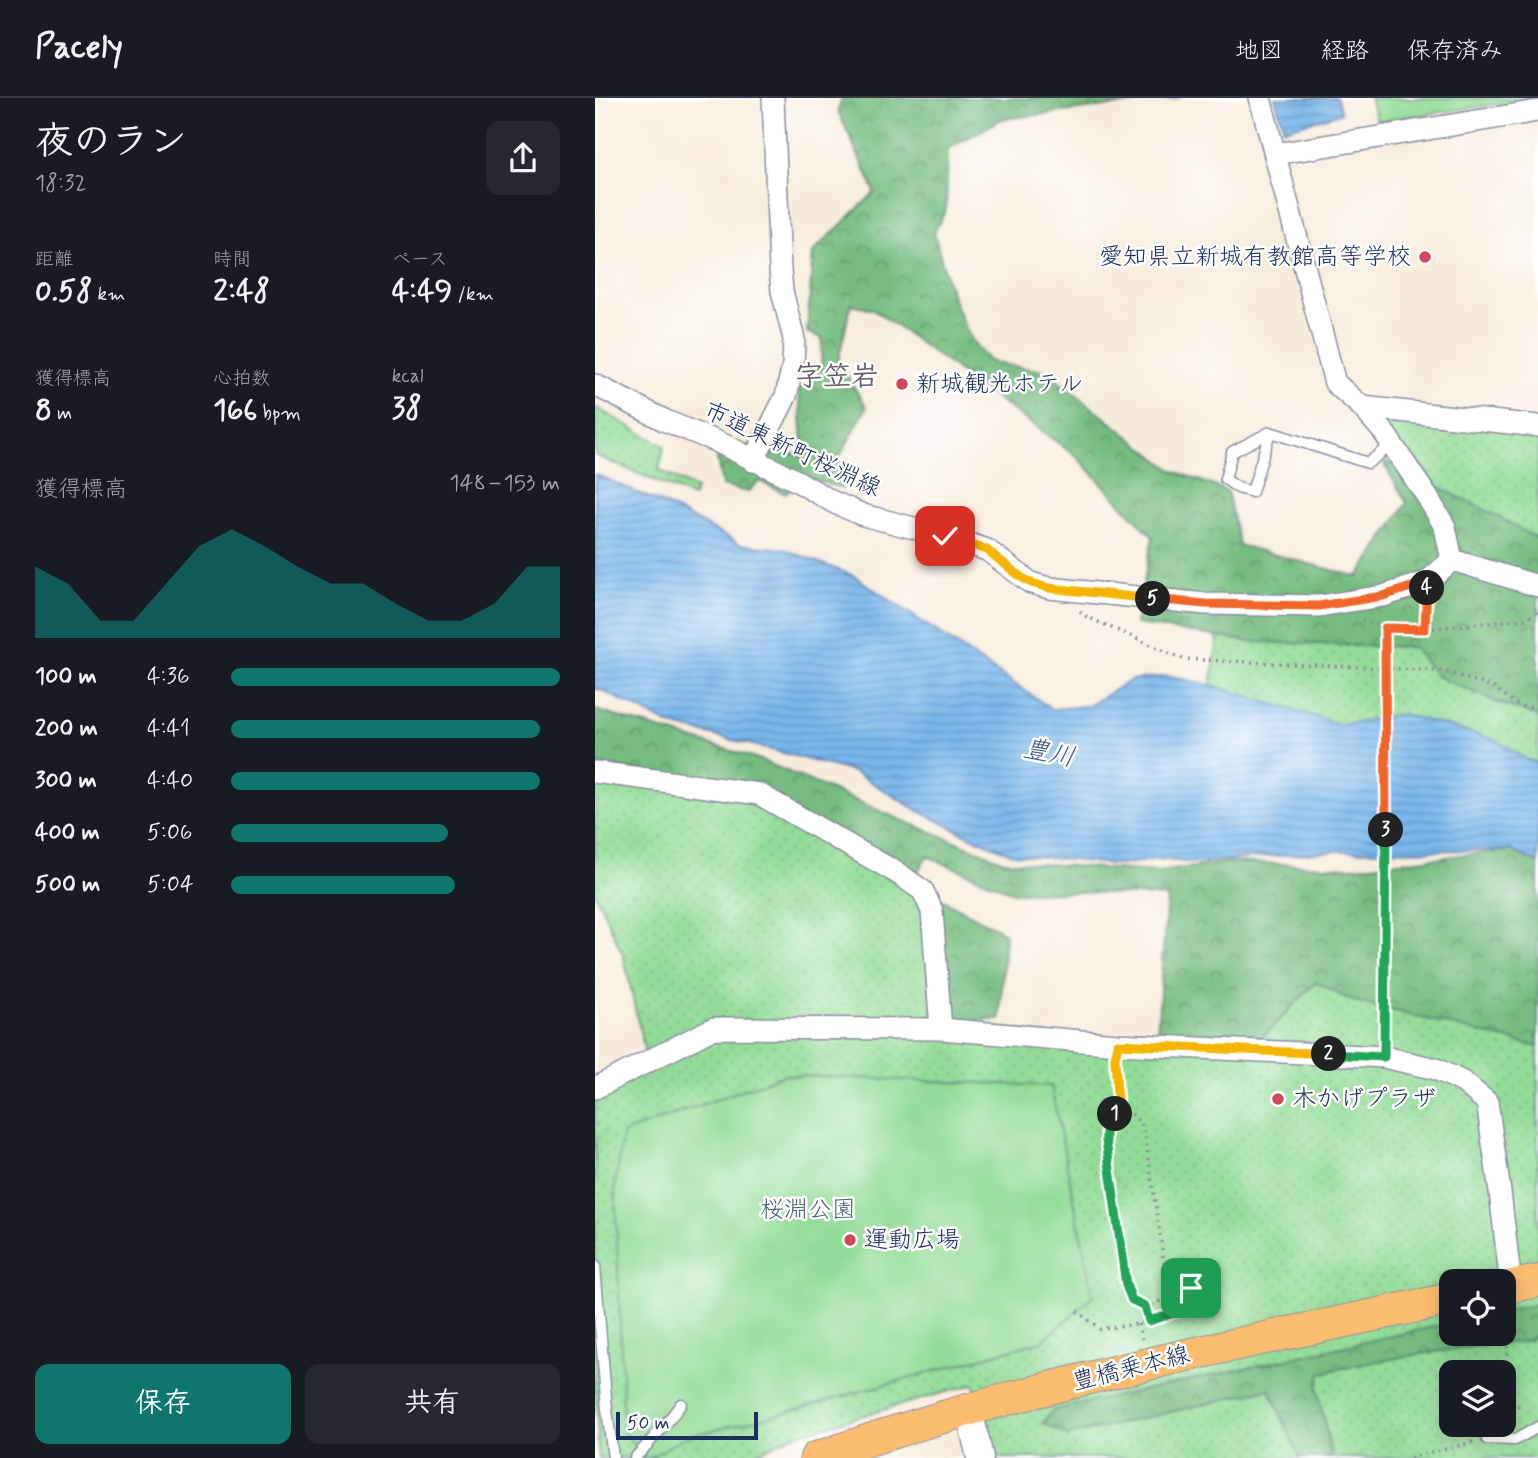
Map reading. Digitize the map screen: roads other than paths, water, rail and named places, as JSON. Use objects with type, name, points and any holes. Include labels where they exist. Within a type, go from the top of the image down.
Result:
[{"type":"main road","name":"豊橋乗本線","points":[[816,1458],[969,1410],[1147,1363],[1439,1302]]},
{"type":"street","points":[[753,461],[786,396],[794,352],[794,339],[782,291],[780,270],[773,98]]},
{"type":"street","points":[[1260,98],[1335,383],[1362,407],[1392,444],[1445,527],[1452,560],[1538,586]]},
{"type":"street","points":[[1275,154],[1538,111]]},
{"type":"street","name":"市道東新町桜淵線","points":[[595,385],[666,421],[720,443],[833,502],[863,515],[987,550],[1021,577],[1049,588],[1205,604],[1319,606],[1383,596],[1427,582],[1452,560]]},
{"type":"street","points":[[1362,407],[1538,426]]},
{"type":"street","points":[[595,772],[759,794],[899,874],[923,891],[932,911],[941,1029]]},
{"type":"street","points":[[595,1088],[713,1028],[941,1029],[1118,1044],[1384,1057],[1436,1069],[1463,1082],[1487,1102],[1517,1285]]},
{"type":"street","points":[[969,1410],[980,1458]]},
{"type":"lane","points":[[1270,432],[1252,492],[1238,488],[1225,479],[1232,452],[1270,432],[1368,463],[1392,444]]},
{"type":"lane","points":[[595,1266],[613,1458]]},
{"type":"lane","points":[[635,1458],[681,1404]]},
{"type":"lane","points":[[1487,1439],[1515,1440],[1538,1427]]},
{"type":"water","points":[[1275,98],[1337,98],[1341,113],[1284,129]]},
{"type":"water","name":"豊川","points":[[595,474],[668,506],[740,544],[784,549],[854,576],[1052,709],[1088,706],[1131,680],[1167,676],[1211,685],[1342,725],[1402,714],[1496,740],[1527,760],[1538,763],[1538,863],[1511,850],[1332,851],[1195,863],[1158,859],[1121,865],[1013,854],[915,809],[854,772],[670,725],[595,689]]},
{"type":"place","name":"愛知県立新城有教館高等学校","points":[[1425,257]]},
{"type":"place","name":"新城観光ホテル","points":[[902,384]]},
{"type":"place","name":"木かげプラザ","points":[[1278,1099]]},
{"type":"place","name":"運動広場","points":[[850,1240]]},
{"type":"district","name":"字笠岩","points":[[837,377]]},
{"type":"park label","name":"桜淵公園","points":[[808,1210]]}]
